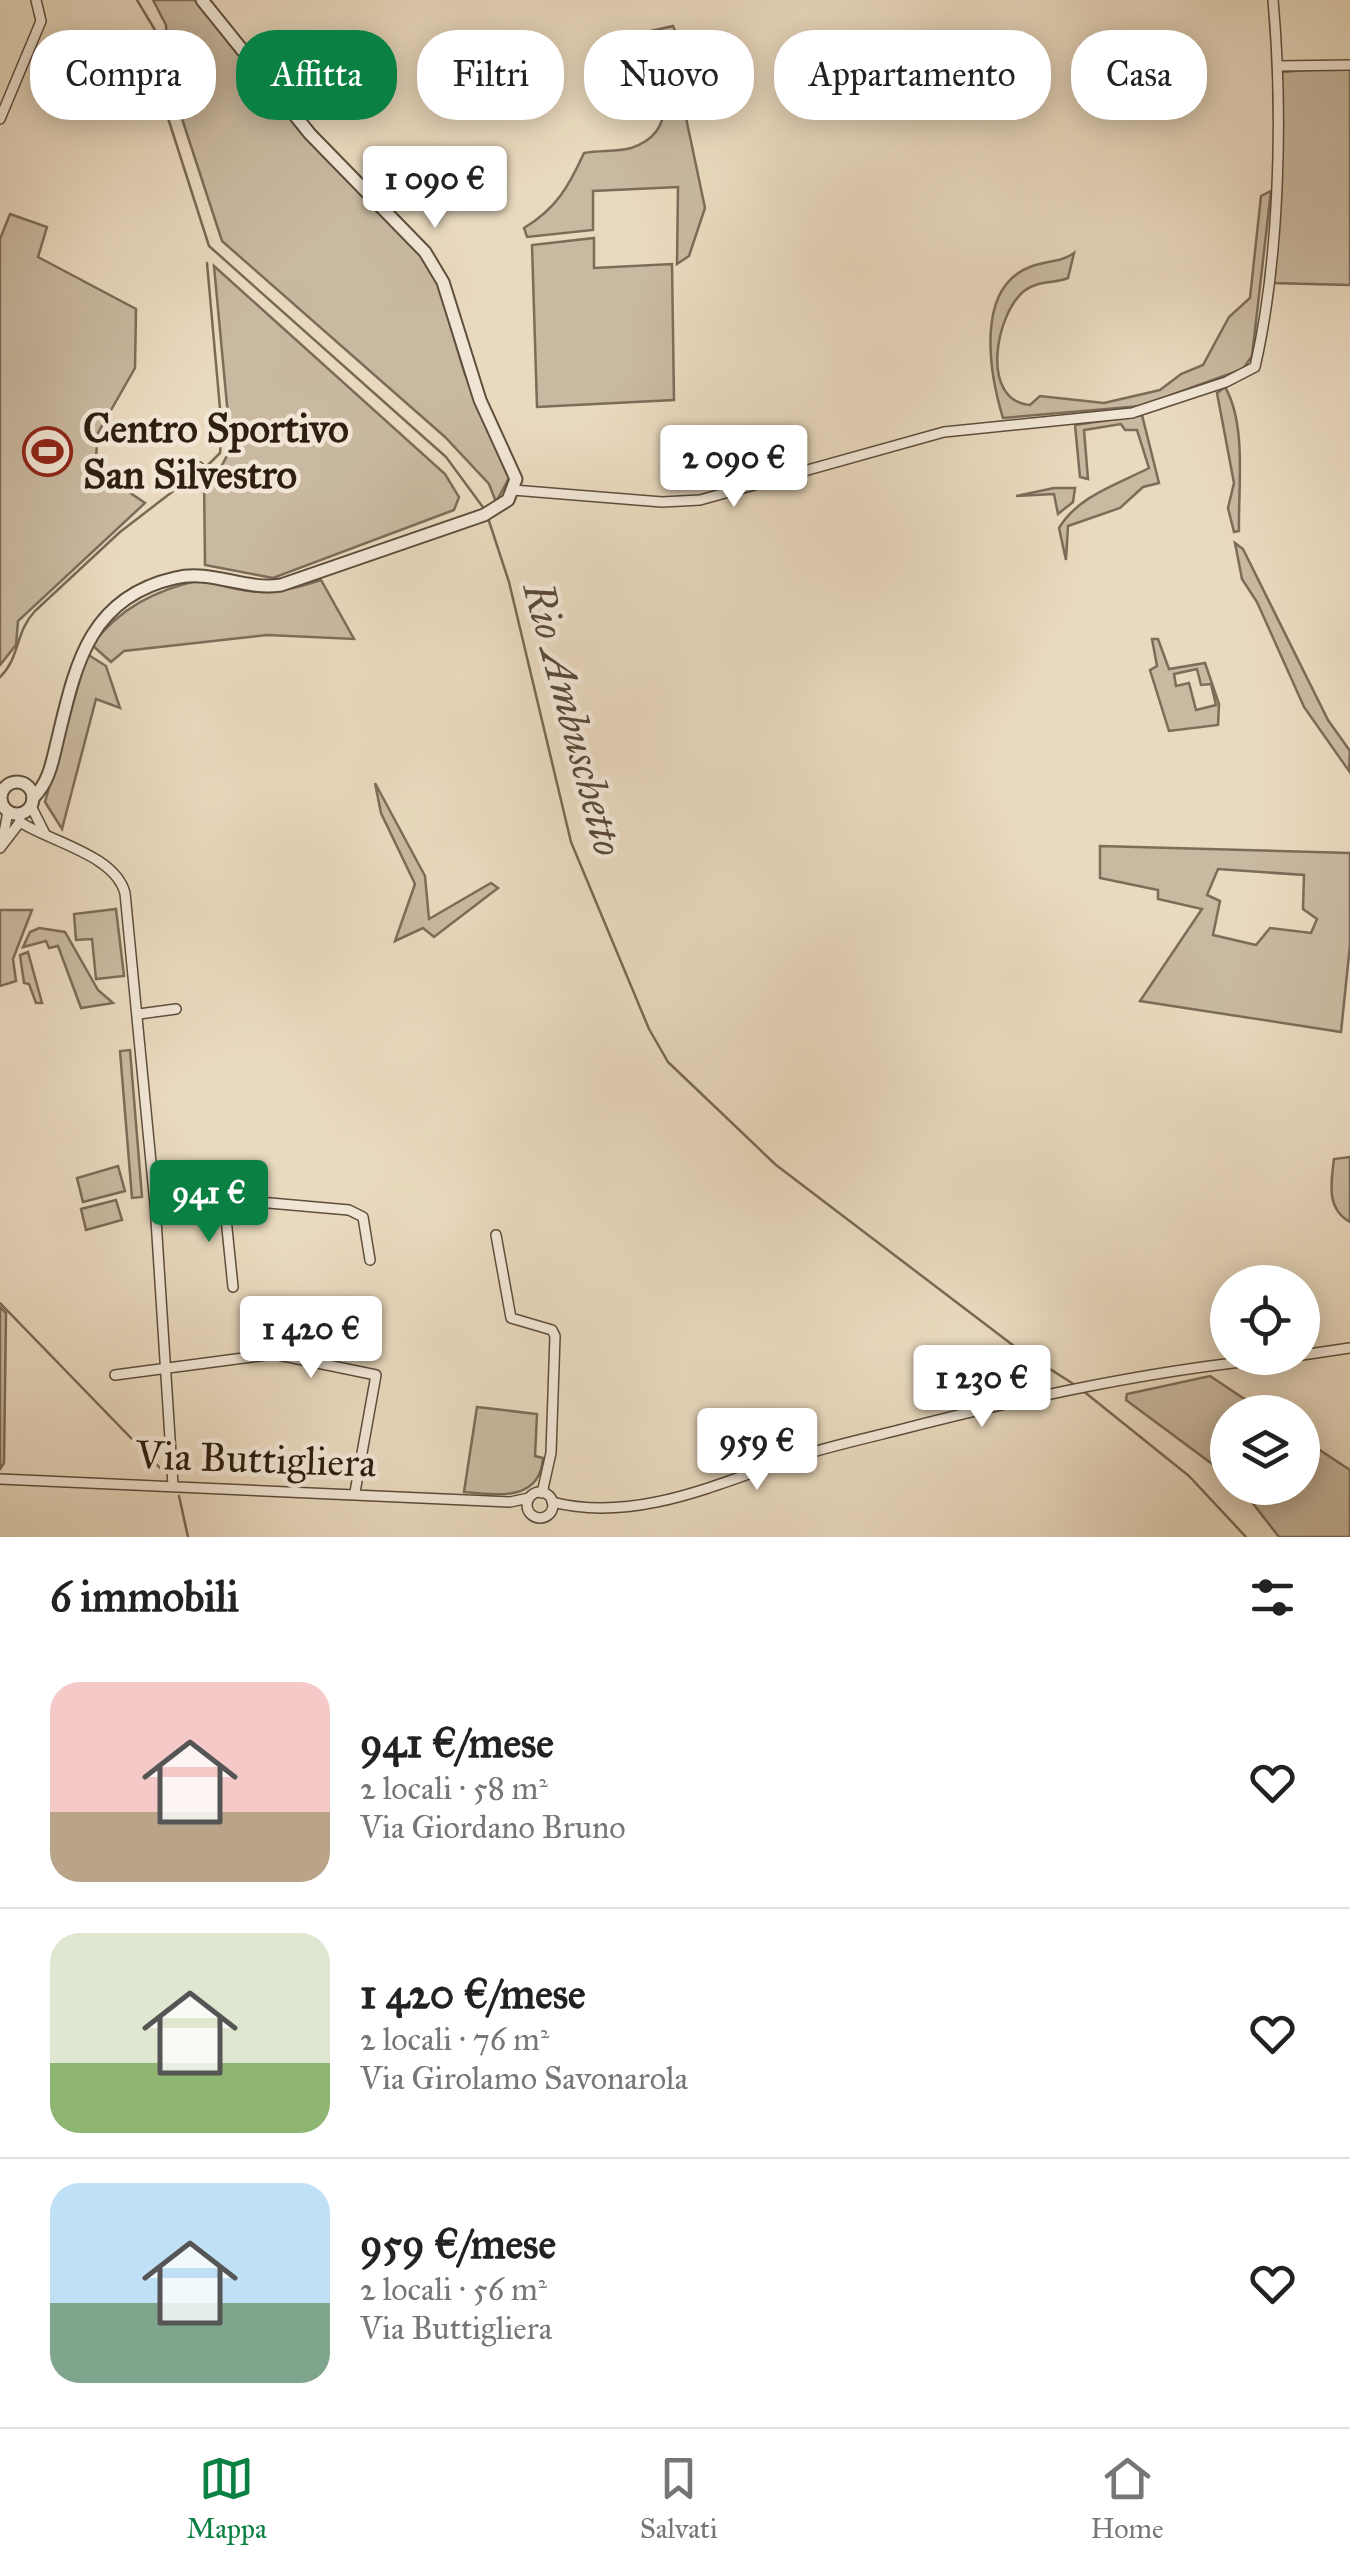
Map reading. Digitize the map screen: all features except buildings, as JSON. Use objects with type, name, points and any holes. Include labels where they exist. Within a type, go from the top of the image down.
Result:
[{"type":"street","points":[[0,119],[40,21],[36,0]]},
{"type":"street","points":[[0,846],[10,812],[32,802],[43,787],[84,644],[106,616],[140,591],[198,574],[261,586],[282,585],[496,509],[513,490],[513,465],[480,400],[443,282],[425,252],[310,134],[202,0]]},
{"type":"street","points":[[513,490],[662,502],[700,500],[944,432],[1132,413],[1226,382],[1254,366],[1277,182],[1278,66],[1273,0]]},
{"type":"street","points":[[1278,66],[1350,65]]},
{"type":"street","points":[[54,758],[36,779],[3,787],[0,796],[10,812],[109,869],[121,881],[139,1014],[156,1204],[173,1485]]},
{"type":"street","points":[[20,782],[30,788],[47,836]]},
{"type":"street","points":[[139,1014],[176,1008]]},
{"type":"street","points":[[156,1204],[224,1200],[350,1210],[363,1217],[370,1260]]},
{"type":"street","points":[[224,1200],[233,1287]]},
{"type":"street","points":[[496,1235],[512,1318],[552,1330],[555,1336],[551,1453],[542,1492],[529,1504],[539,1518],[552,1506],[619,1506],[680,1497],[804,1455],[1018,1402],[1154,1374],[1210,1367]]},
{"type":"street","points":[[1320,1352],[1350,1348]]},
{"type":"street","points":[[115,1374],[167,1364],[274,1354],[376,1375],[354,1492]]},
{"type":"street","name":"Via Buttigliera","points":[[0,1479],[354,1492],[529,1504]]},
{"type":"street","points":[[542,1492],[552,1506]]},
{"type":"shaded area","points":[[153,0],[196,0],[236,50],[236,120],[294,120],[415,247],[436,278],[465,374],[509,478],[496,502],[489,484],[445,437],[222,241],[182,120],[216,120],[216,30],[166,30]]},
{"type":"shaded area","points":[[1350,67],[1350,285],[1271,283],[1282,72]]},
{"type":"shaded area","points":[[661,120],[686,120],[705,208],[689,256],[677,264],[678,187],[593,191],[593,230],[527,237],[524,228],[560,196],[584,153],[631,148],[659,127]]},
{"type":"shaded area","points":[[1271,191],[1252,356],[1243,369],[1141,406],[1003,418],[994,379],[991,334],[1000,293],[1012,278],[1030,267],[1074,253],[1068,278],[1024,291],[1006,318],[997,356],[998,374],[1014,400],[1030,405],[1040,396],[1104,403],[1160,390],[1181,374],[1203,365],[1229,317],[1250,298],[1261,196]]},
{"type":"shaded area","name":"Centro Sportivo San Silvestro","points":[[10,214],[47,227],[38,257],[136,309],[135,368],[98,433],[95,469],[145,503],[18,621],[16,645],[0,665],[0,239]]},
{"type":"shaded area","points":[[594,238],[594,268],[672,264],[674,400],[537,407],[532,245]]},
{"type":"shaded area","points":[[214,266],[445,474],[459,497],[454,510],[273,578],[205,565],[204,473],[221,467],[231,448]]},
{"type":"shaded area","points":[[1225,387],[1239,438],[1239,531],[1234,532],[1228,508],[1234,483],[1217,393]]},
{"type":"shaded area","points":[[1142,415],[1159,483],[1143,487],[1120,508],[1068,526],[1066,560],[1059,528],[1067,517],[1100,492],[1149,468],[1137,430],[1125,430],[1121,424],[1084,430],[1088,479],[1080,477],[1075,425]]},
{"type":"shaded area","points":[[1075,488],[1073,502],[1058,514],[1054,494],[1016,496]]},
{"type":"shaded area","points":[[1235,543],[1243,549],[1328,720],[1350,751],[1349,771],[1304,707],[1257,602],[1242,579]]},
{"type":"shaded area","points":[[200,580],[273,592],[321,580],[354,639],[267,635],[124,651],[111,662],[92,645],[114,621],[140,602]]},
{"type":"shaded area","points":[[1152,639],[1158,639],[1169,669],[1205,663],[1219,704],[1218,725],[1169,731],[1150,670],[1157,666]],"holes":[[[1197,669],[1201,685],[1211,684],[1216,705],[1196,710],[1189,683],[1176,686],[1174,674]]]},
{"type":"shaded area","points":[[87,654],[106,666],[120,708],[96,699],[62,829],[45,802]]},
{"type":"shaded area","points":[[375,783],[425,876],[429,919],[491,883],[498,888],[434,937],[423,928],[395,941],[415,884],[381,813]]},
{"type":"shaded area","points":[[1100,846],[1350,853],[1350,945],[1341,1032],[1140,1001],[1202,909],[1158,899],[1158,890],[1100,878]],"holes":[[[1218,869],[1304,875],[1303,909],[1317,919],[1311,933],[1270,928],[1256,945],[1213,935],[1220,901],[1207,895]]]},
{"type":"shaded area","points":[[116,909],[124,976],[96,979],[92,939],[76,940],[74,914]]},
{"type":"shaded area","points":[[0,910],[32,910],[13,959],[16,981],[0,986]]},
{"type":"shaded area","points":[[39,928],[65,932],[98,990],[113,1003],[81,1008],[58,946],[49,948],[46,941],[23,947],[30,932]]},
{"type":"shaded area","points":[[28,952],[42,1003],[36,1003],[29,984],[24,983],[20,955]]},
{"type":"shaded area","points":[[130,1050],[142,1197],[132,1198],[120,1051]]},
{"type":"shaded area","points":[[1350,1157],[1350,1222],[1337,1210],[1331,1186],[1334,1159]]},
{"type":"shaded area","points":[[118,1166],[125,1191],[83,1202],[77,1178]]},
{"type":"shaded area","points":[[116,1200],[122,1220],[86,1230],[81,1209]]},
{"type":"shaded area","points":[[0,1307],[6,1313],[4,1463],[0,1469]]},
{"type":"shaded area","points":[[1210,1376],[1238,1395],[1210,1395],[1210,1462],[1126,1400],[1127,1394]]},
{"type":"shaded area","points":[[477,1407],[537,1414],[535,1456],[543,1458],[540,1472],[525,1489],[503,1494],[464,1492]]},
{"type":"shaded area","points":[[1320,1450],[1350,1470],[1350,1537],[1279,1537],[1254,1505],[1320,1505]]},
{"type":"waterway","name":"Rio Ambuschetto","points":[[137,0],[155,30],[160,93],[209,246],[446,457],[485,510]]},
{"type":"waterway","points":[[205,468],[220,453],[222,431],[207,263]]},
{"type":"waterway","points":[[0,677],[35,611],[120,532],[198,472]]},
{"type":"waterway","name":"Rio Ambuschetto","points":[[488,518],[509,582],[571,842],[649,1029],[668,1062],[776,1165],[1014,1346],[1075,1385]]},
{"type":"waterway","points":[[0,1303],[162,1470]]},
{"type":"waterway","name":"Rio Ambuschetto","points":[[1082,1390],[1189,1476],[1246,1537]]},
{"type":"waterway","points":[[179,1496],[188,1537]]},
{"type":"place","name":"Centro Sportivo San Silvestro","points":[[48,451]]}]
